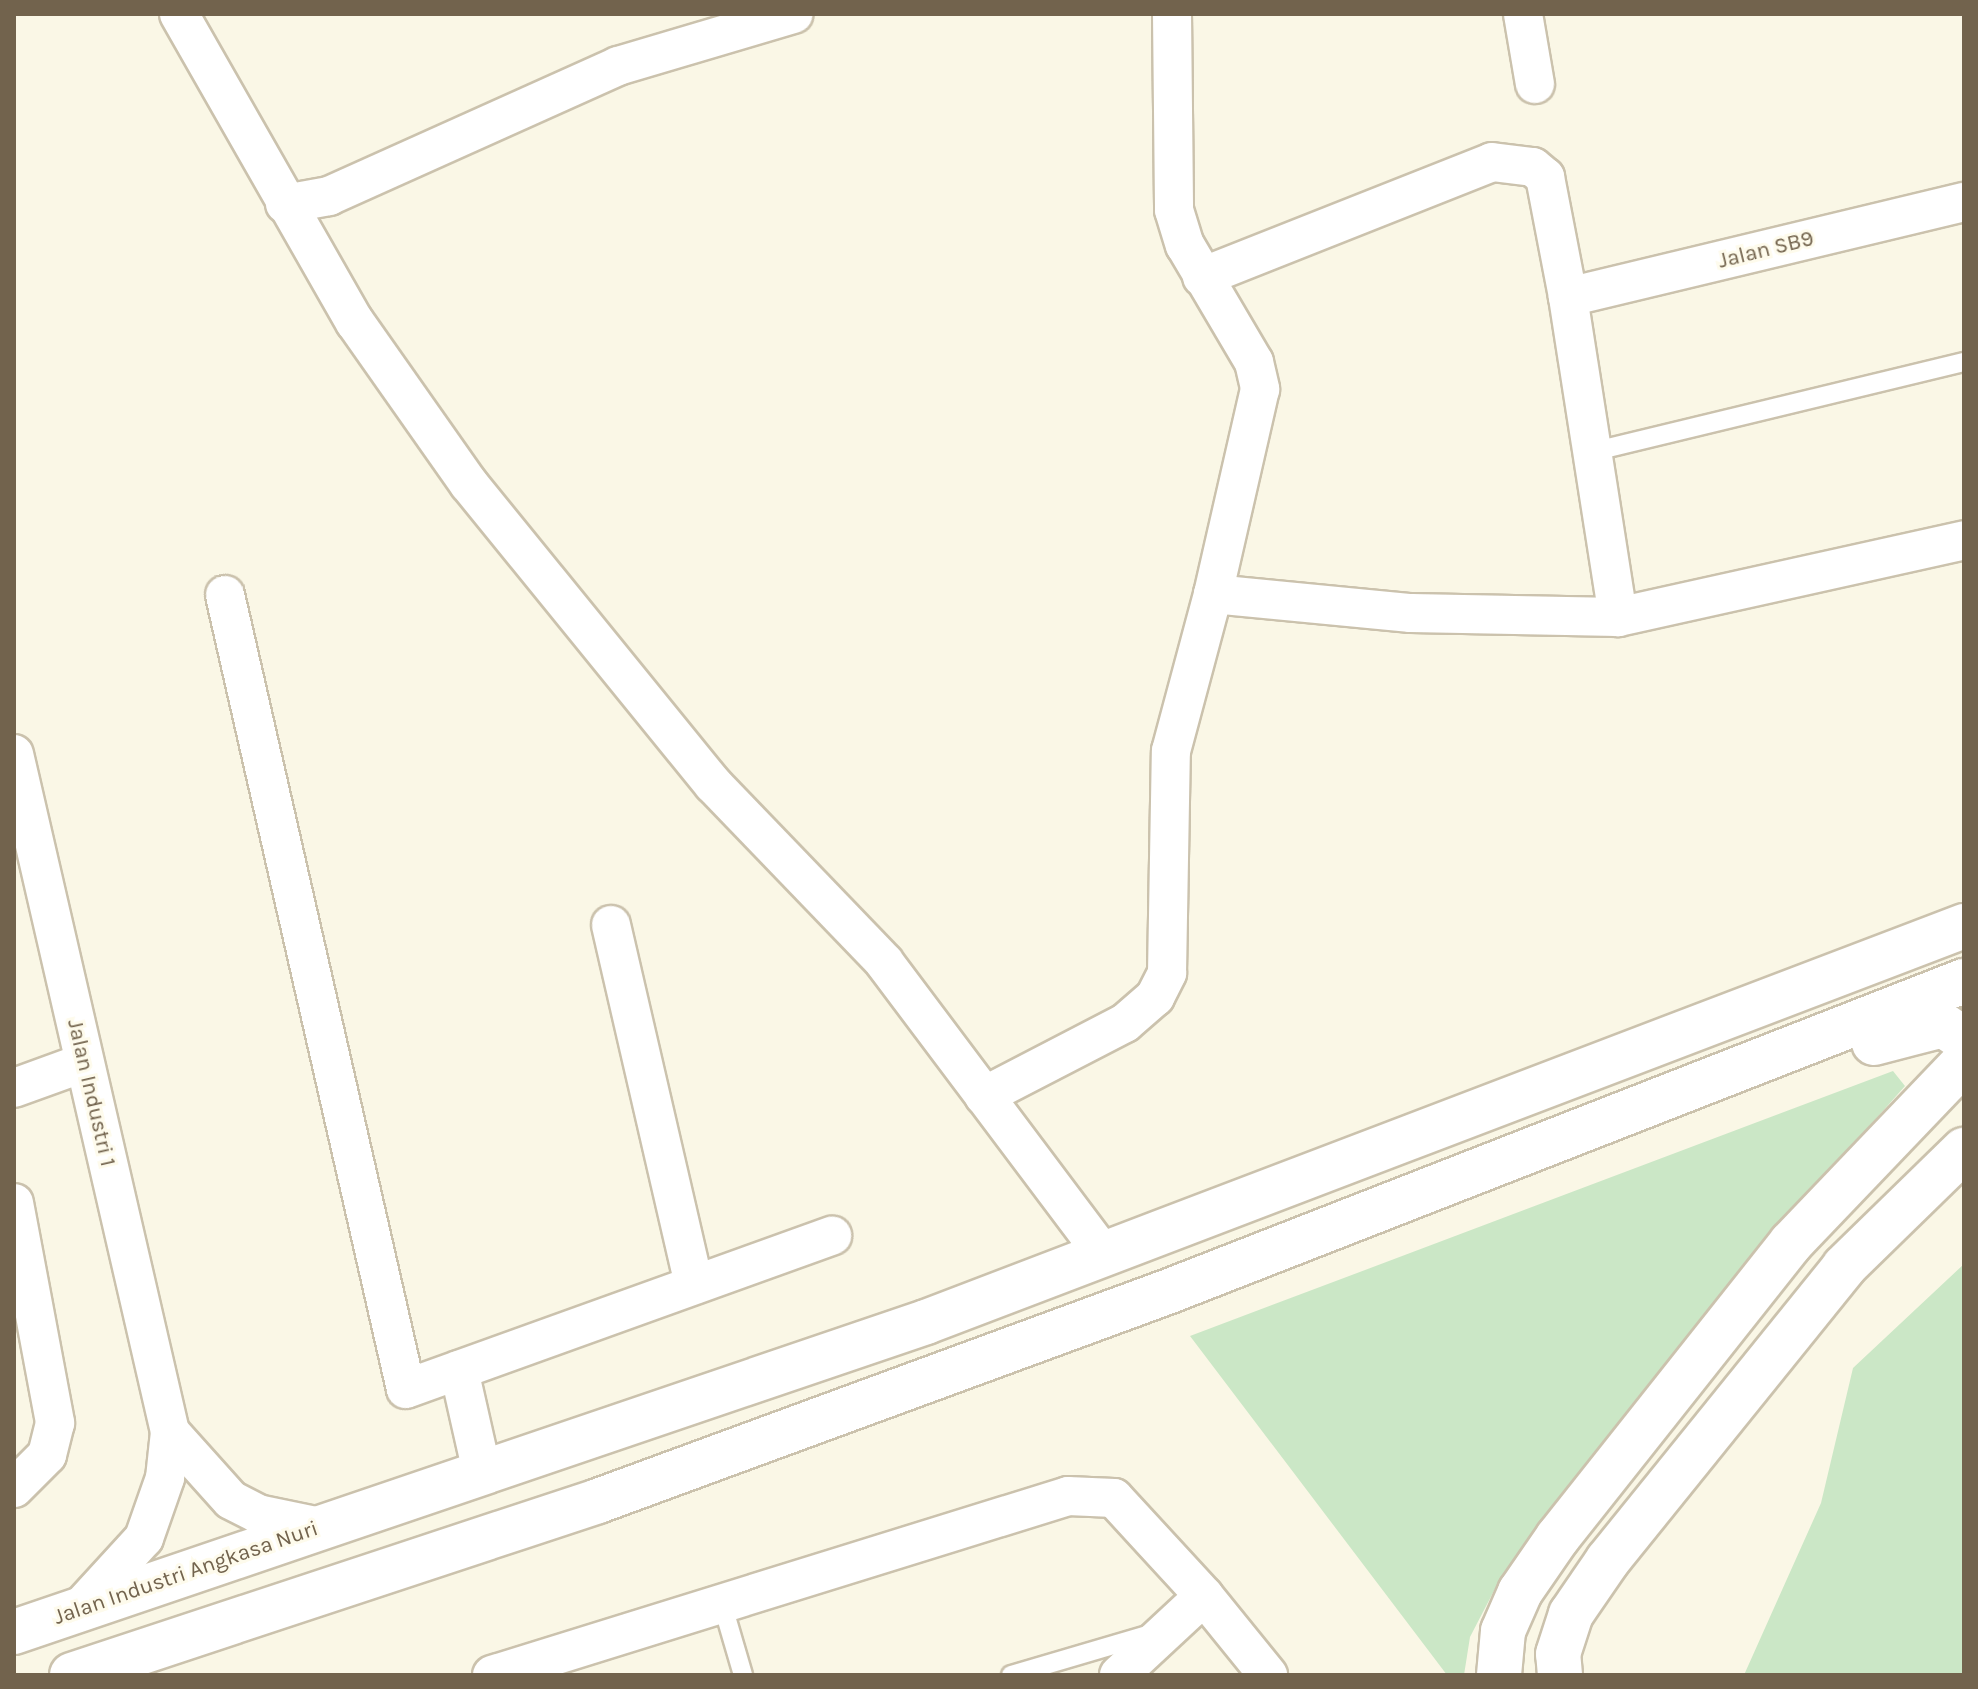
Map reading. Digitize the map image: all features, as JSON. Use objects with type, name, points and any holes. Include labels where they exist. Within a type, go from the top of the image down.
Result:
[{"type":"main road","name":"Jalan Industri Angkasa Nuri","points":[[14,1632],[482,1472],[768,1379],[1964,926]]},
{"type":"main road","points":[[72,1675],[598,1501],[1167,1292],[1964,981]]},
{"type":"main road","points":[[1167,1292],[1449,1203],[1899,1033],[1943,1025],[1964,1039]]},
{"type":"main road","points":[[1499,1675],[1503,1631],[1558,1537],[1791,1243],[1964,1062]]},
{"type":"main road","points":[[1560,1675],[1558,1654],[1571,1614],[1608,1560],[1844,1267],[1964,1150]]},
{"type":"main road","points":[[339,1520],[373,1575]]},
{"type":"street","points":[[179,14],[355,322],[469,484],[713,784],[884,962],[1103,1254]]},
{"type":"street","points":[[285,204],[329,196],[618,66],[793,14]]},
{"type":"street","points":[[984,1096],[1125,1023],[1155,997],[1167,973],[1171,751],[1213,594],[1260,389],[1242,336],[1202,277],[1181,234],[1169,175],[1172,14]]},
{"type":"street","points":[[1523,14],[1535,84]]},
{"type":"street","points":[[1202,277],[1508,159],[1545,177],[1568,297],[1618,617]]},
{"type":"street","name":"Jalan SB9","points":[[1568,297],[1964,202]]},
{"type":"street","points":[[1213,594],[1411,613],[1618,617],[1964,540]]},
{"type":"street","points":[[225,595],[406,1389],[832,1236]]},
{"type":"street","name":"Jalan Industri 1","points":[[14,754],[170,1432],[165,1478],[144,1538],[79,1609]]},
{"type":"street","points":[[611,925],[694,1285]]},
{"type":"street","points":[[14,1088],[83,1063]]},
{"type":"street","points":[[14,1203],[22,1285],[55,1423],[47,1455],[14,1488]]},
{"type":"street","points":[[459,1370],[482,1472]]},
{"type":"street","name":"Jalan Industri 1","points":[[170,1432],[231,1500],[258,1514],[339,1520]]},
{"type":"street","points":[[492,1675],[1068,1496],[1114,1498],[1204,1596],[1268,1675]]},
{"type":"street","points":[[1119,1675],[1204,1596]]},
{"type":"lane","points":[[1592,452],[1964,362]]},
{"type":"lane","points":[[722,1603],[743,1675]]},
{"type":"lane","points":[[1011,1675],[1169,1628]]},
{"type":"green space","points":[[1893,1071],[1905,1086],[1775,1233],[1498,1583],[1470,1637],[1464,1675],[1447,1675],[1190,1336]]},
{"type":"green space","points":[[1964,1264],[1964,1675],[1744,1675],[1821,1503],[1853,1368]]}]
